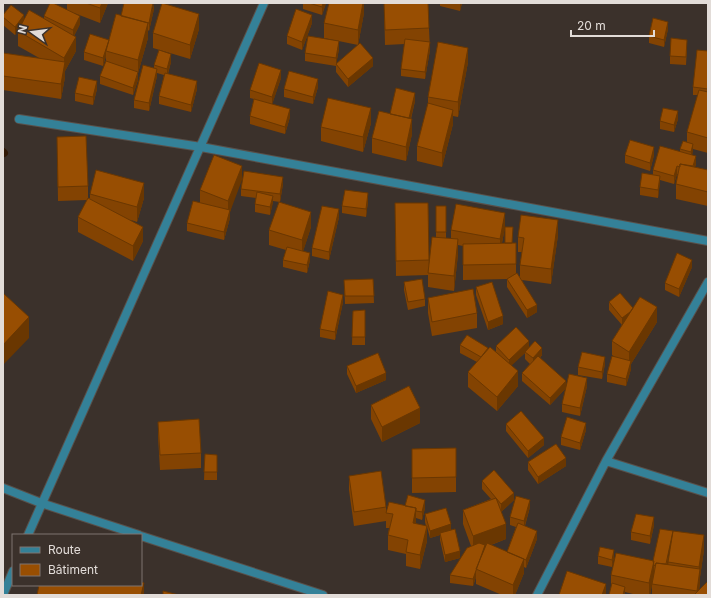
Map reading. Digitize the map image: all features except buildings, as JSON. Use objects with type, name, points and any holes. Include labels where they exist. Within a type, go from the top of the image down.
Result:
[{"type":"street","points":[[28,534],[264,3]]},
{"type":"street","points":[[19,119],[201,147],[708,241]]},
{"type":"street","points":[[537,595],[606,461],[708,282]]},
{"type":"street","points":[[606,461],[708,493]]},
{"type":"street","points":[[3,488],[41,504],[137,534]]},
{"type":"street","points":[[142,536],[324,595]]},
{"type":"street","points":[[3,595],[12,573]]}]
